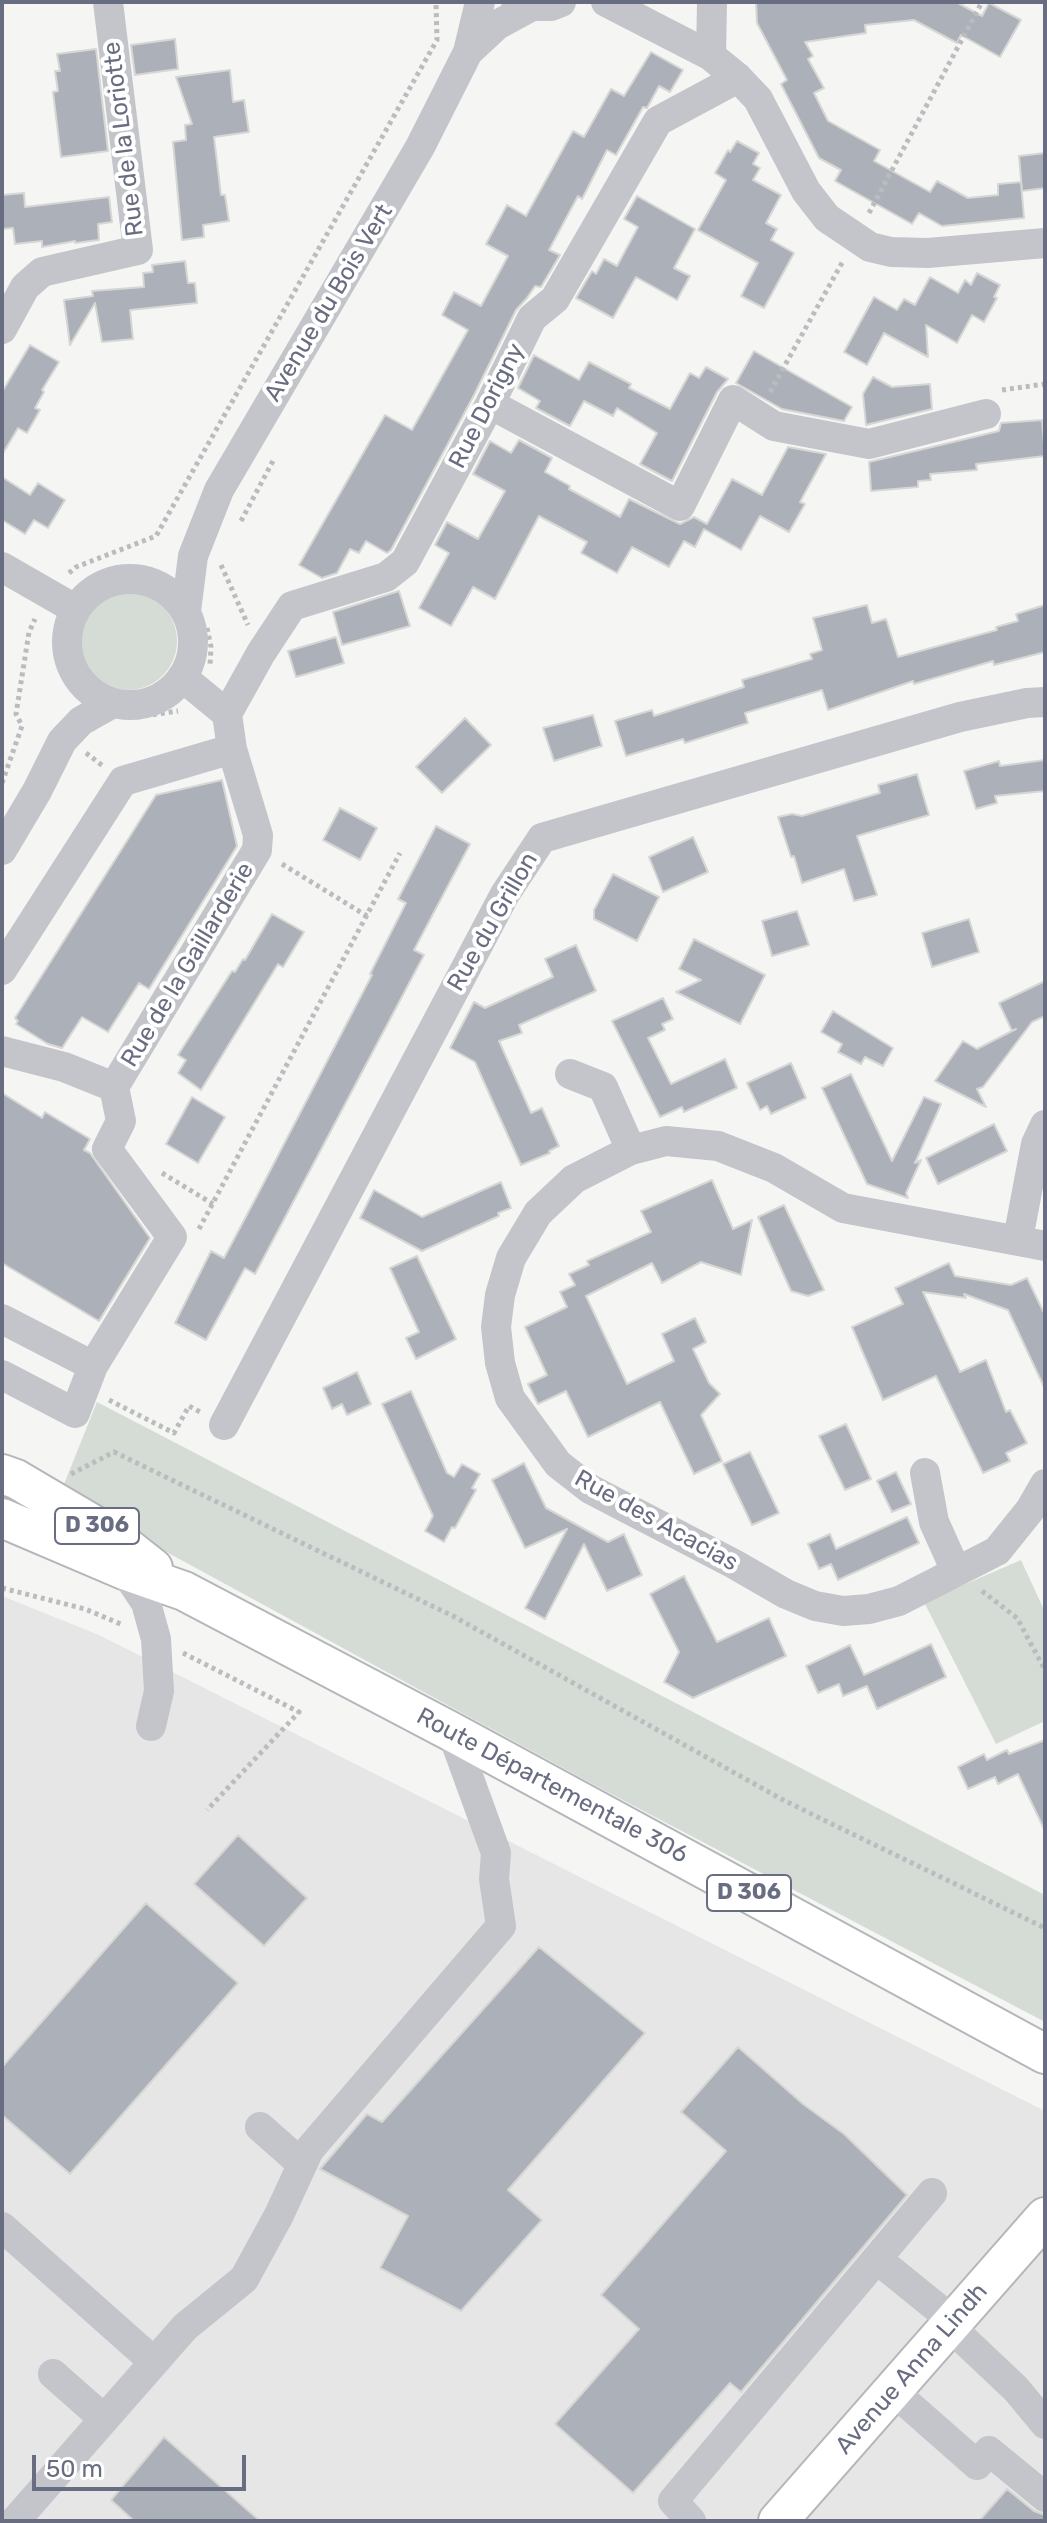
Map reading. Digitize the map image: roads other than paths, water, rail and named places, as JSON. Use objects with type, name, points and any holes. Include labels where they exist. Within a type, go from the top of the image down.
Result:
[{"type":"main road","name":"Route Départementale 306","points":[[2,1474],[16,1479],[111,1535],[184,1591]]},
{"type":"main road","name":"Route Départementale 306","points":[[2,1518],[124,1570],[184,1591],[452,1732],[1045,2054]]},
{"type":"main road","name":"Avenue Anna Lindh","points":[[778,2521],[1045,2217]]},
{"type":"street","name":"Rue de la Loriotte","points":[[13,280],[138,250],[108,2]]},
{"type":"street","name":"Avenue du Bois Vert","points":[[186,611],[193,556],[219,490],[420,147],[468,52],[480,2]]},
{"type":"street","points":[[606,2],[711,56],[738,78],[758,99],[813,200],[827,218],[870,247],[891,252],[928,253],[1045,243]]},
{"type":"street","points":[[711,56],[712,2]]},
{"type":"street","name":"Avenue du Bois Vert","points":[[468,52],[497,25],[536,3]]},
{"type":"street","name":"Rue Dorigny","points":[[227,714],[292,606],[386,577],[405,562],[490,404],[532,318],[555,299],[658,121],[738,78]]},
{"type":"street","points":[[2,329],[13,280]]},
{"type":"street","points":[[490,404],[680,506],[733,400],[774,426],[869,444],[986,414]]},
{"type":"street","points":[[149,581],[193,556]]},
{"type":"street","points":[[2,567],[75,609]]},
{"type":"street","points":[[115,580],[149,581],[169,592],[186,611],[193,639],[191,659],[182,677],[169,691],[152,701],[132,705],[113,703],[96,695],[82,683],[72,668],[66,648],[68,628],[75,609],[92,590],[115,580]]},
{"type":"street","points":[[62,741],[72,668]]},
{"type":"street","points":[[182,677],[227,714]]},
{"type":"street","name":"Rue du Grillon","points":[[224,1425],[505,894],[542,838],[960,717],[1045,702]]},
{"type":"street","points":[[2,850],[62,741],[81,721],[113,703]]},
{"type":"street","name":"Rue de la Gaillarderie","points":[[93,1366],[172,1237],[107,1149],[121,1121],[114,1087],[257,850],[258,835],[232,749],[227,714]]},
{"type":"street","points":[[2,970],[123,781],[232,749]]},
{"type":"street","name":"Rue de la Gaillarderie","points":[[2,1051],[64,1067],[114,1087]]},
{"type":"street","points":[[570,1074],[603,1087],[631,1150]]},
{"type":"street","points":[[1031,1242],[1036,1144],[1045,1125]]},
{"type":"street","name":"Rue des Acacias","points":[[1031,1242],[843,1208],[774,1168],[718,1146],[666,1141],[631,1150],[574,1179],[538,1213],[511,1258],[500,1295],[496,1327],[500,1363],[510,1398],[558,1464],[590,1489],[786,1594],[815,1606],[843,1611],[869,1609],[899,1601],[997,1551],[1030,1510],[1045,1484]]},
{"type":"street","points":[[2,1319],[93,1366],[75,1413],[2,1375]]},
{"type":"street","points":[[925,1473],[934,1522],[956,1571]]},
{"type":"street","points":[[124,1570],[146,1603],[156,1639],[159,1691],[151,1726]]},
{"type":"street","points":[[15,2521],[185,2327],[244,2279],[279,2215],[309,2150],[501,1926],[494,1879],[496,1853],[452,1732]]},
{"type":"street","points":[[260,2127],[302,2164]]},
{"type":"street","points":[[691,2521],[673,2501],[932,2193]]},
{"type":"street","points":[[2,2227],[154,2362]]},
{"type":"street","points":[[878,2260],[941,2311],[950,2325],[1030,2388],[1045,2424]]},
{"type":"street","points":[[53,2374],[104,2419]]},
{"type":"street","points":[[893,2391],[977,2465],[989,2451],[1045,2497]]}]
